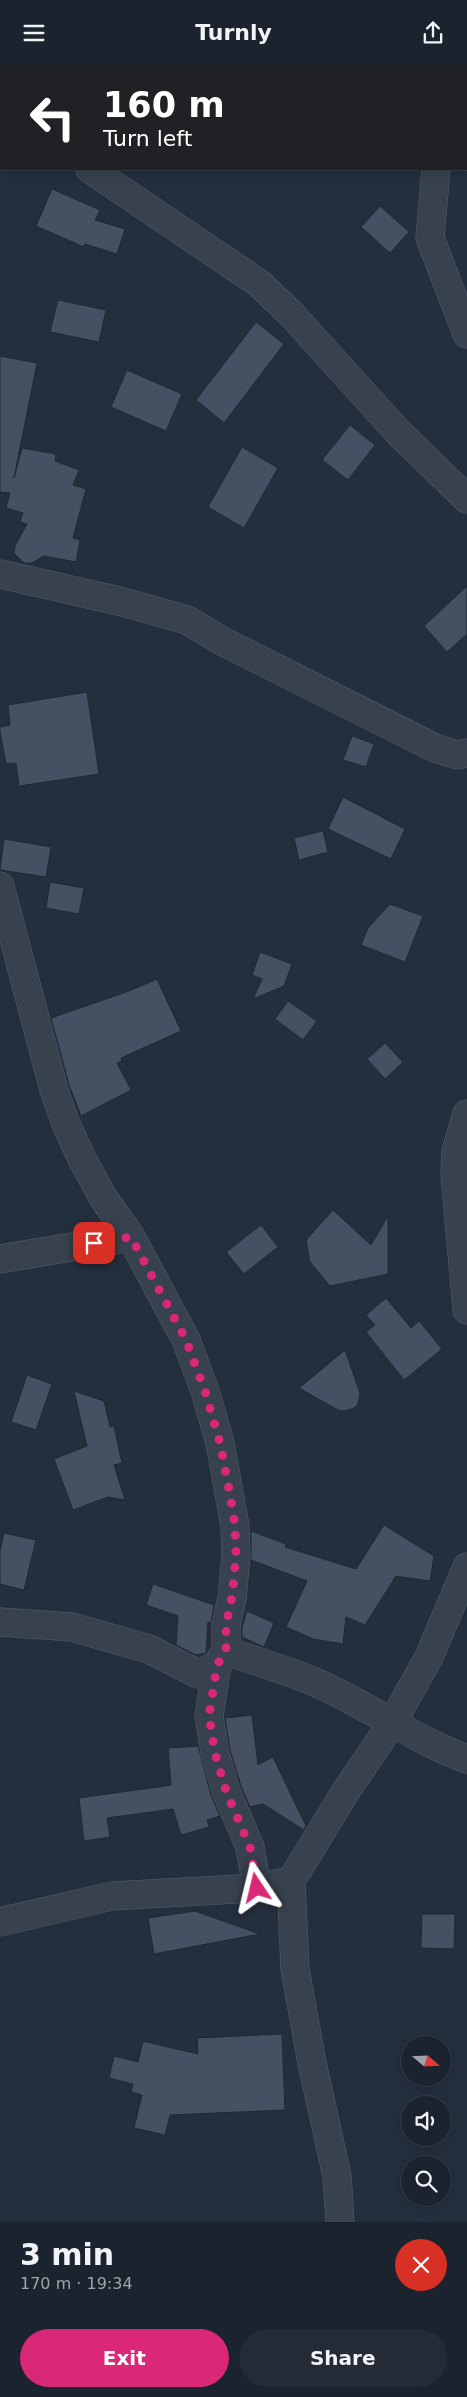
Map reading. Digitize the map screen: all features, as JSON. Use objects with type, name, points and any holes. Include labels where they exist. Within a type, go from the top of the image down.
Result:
[{"type":"street","points":[[91,170],[260,284],[293,316],[398,431],[467,499]]},
{"type":"street","points":[[436,170],[430,238],[467,334]]},
{"type":"street","points":[[0,574],[123,602],[187,620],[222,641],[435,748],[457,755],[467,753]]},
{"type":"street","points":[[0,886],[54,1090],[66,1124],[82,1159],[104,1199],[131,1237],[186,1340],[205,1391],[220,1443],[235,1526],[236,1556],[232,1597],[209,1716],[215,1753],[226,1791],[250,1847],[257,1888]]},
{"type":"street","points":[[467,1114],[456,1151],[455,1174],[467,1310]]},
{"type":"street","points":[[0,1259],[131,1237]]},
{"type":"street","points":[[340,2222],[337,2176],[312,2063],[295,1969],[291,1881],[346,1791],[392,1723],[429,1657],[467,1567]]},
{"type":"street","points":[[0,1622],[72,1627],[149,1649],[198,1674],[221,1658],[280,1669],[333,1690],[392,1723],[467,1759]]},
{"type":"street","points":[[0,1922],[112,1896],[257,1888],[291,1881]]},
{"type":"building","points":[[52,189],[100,210],[95,220],[125,229],[117,254],[85,244],[84,247],[36,226]]},
{"type":"building","points":[[380,206],[409,232],[390,253],[361,227]]},
{"type":"building","points":[[58,300],[106,310],[99,342],[50,332]]},
{"type":"building","points":[[256,322],[284,344],[224,423],[196,400]]},
{"type":"building","points":[[0,356],[37,363],[14,478],[22,448],[56,454],[55,461],[79,470],[73,485],[86,489],[73,538],[80,540],[76,562],[44,556],[32,563],[24,563],[14,553],[15,546],[27,524],[20,522],[23,513],[6,508],[10,493],[0,492]]},
{"type":"building","points":[[127,370],[182,394],[166,431],[111,407]]},
{"type":"building","points":[[350,425],[375,445],[348,480],[322,460]]},
{"type":"building","points":[[242,447],[278,468],[244,528],[208,507]]},
{"type":"building","points":[[467,586],[467,634],[447,652],[424,626]]},
{"type":"building","points":[[87,692],[99,774],[19,786],[16,763],[6,764],[0,732],[0,727],[10,725],[8,705]]},
{"type":"building","points":[[352,736],[374,744],[366,767],[343,760]]},
{"type":"building","points":[[343,797],[405,829],[391,859],[328,829]]},
{"type":"building","points":[[323,831],[328,852],[299,860],[294,838]]},
{"type":"building","points":[[4,839],[51,847],[46,877],[0,870]]},
{"type":"building","points":[[50,882],[84,888],[79,914],[46,908]]},
{"type":"building","points":[[390,904],[423,916],[405,962],[361,945],[368,928]]},
{"type":"building","points":[[260,952],[292,964],[284,986],[253,999],[262,979],[252,975]]},
{"type":"building","points":[[157,979],[181,1031],[121,1058],[122,1061],[117,1063],[131,1090],[81,1116],[69,1085],[51,1018],[129,991]]},
{"type":"building","points":[[288,1001],[317,1021],[303,1040],[275,1019]]},
{"type":"building","points":[[385,1043],[403,1062],[385,1079],[367,1059]]},
{"type":"building","points":[[333,1210],[371,1245],[388,1216],[388,1274],[330,1286],[310,1262],[306,1240]]},
{"type":"building","points":[[261,1225],[278,1247],[244,1274],[226,1252]]},
{"type":"building","points":[[386,1298],[411,1328],[419,1321],[442,1349],[404,1380],[366,1332],[375,1325],[366,1315]]},
{"type":"building","points":[[345,1350],[360,1393],[358,1404],[354,1408],[344,1411],[338,1410],[299,1388]]},
{"type":"building","points":[[27,1375],[52,1384],[36,1430],[11,1422]]},
{"type":"building","points":[[74,1391],[104,1401],[110,1427],[114,1426],[122,1463],[114,1465],[125,1500],[108,1497],[73,1510],[54,1459],[87,1446]]},
{"type":"building","points":[[384,1525],[434,1556],[430,1581],[396,1576],[365,1625],[346,1617],[343,1644],[313,1639],[286,1627],[307,1581],[251,1560],[251,1531],[286,1544],[285,1547],[356,1569]]},
{"type":"building","points":[[4,1533],[36,1540],[24,1590],[0,1584],[0,1551]]},
{"type":"building","points":[[153,1584],[214,1605],[211,1623],[208,1622],[206,1653],[196,1655],[176,1645],[178,1616],[146,1605]]},
{"type":"building","points":[[247,1611],[274,1623],[264,1647],[242,1637],[242,1627]]},
{"type":"building","points":[[252,1715],[258,1765],[273,1757],[306,1826],[304,1830],[263,1804],[250,1807],[241,1786],[230,1750],[225,1718]]},
{"type":"building","points":[[198,1746],[211,1795],[220,1816],[207,1820],[209,1827],[181,1835],[173,1809],[107,1818],[110,1837],[84,1841],[79,1798],[171,1785],[168,1748]]},
{"type":"building","points":[[195,1911],[260,1934],[154,1954],[148,1918]]},
{"type":"building","points":[[422,1914],[455,1914],[454,1949],[421,1948]]},
{"type":"building","points":[[282,2034],[285,2110],[170,2115],[165,2135],[134,2128],[142,2095],[131,2092],[133,2084],[109,2078],[114,2056],[138,2062],[143,2041],[198,2054],[197,2038]]},
{"type":"route","points":[[94,1243],[131,1237],[186,1340],[205,1391],[220,1443],[235,1526],[236,1556],[232,1597],[226,1625],[226,1651],[217,1665],[209,1716],[215,1753],[226,1791],[250,1847],[257,1888]]}]
